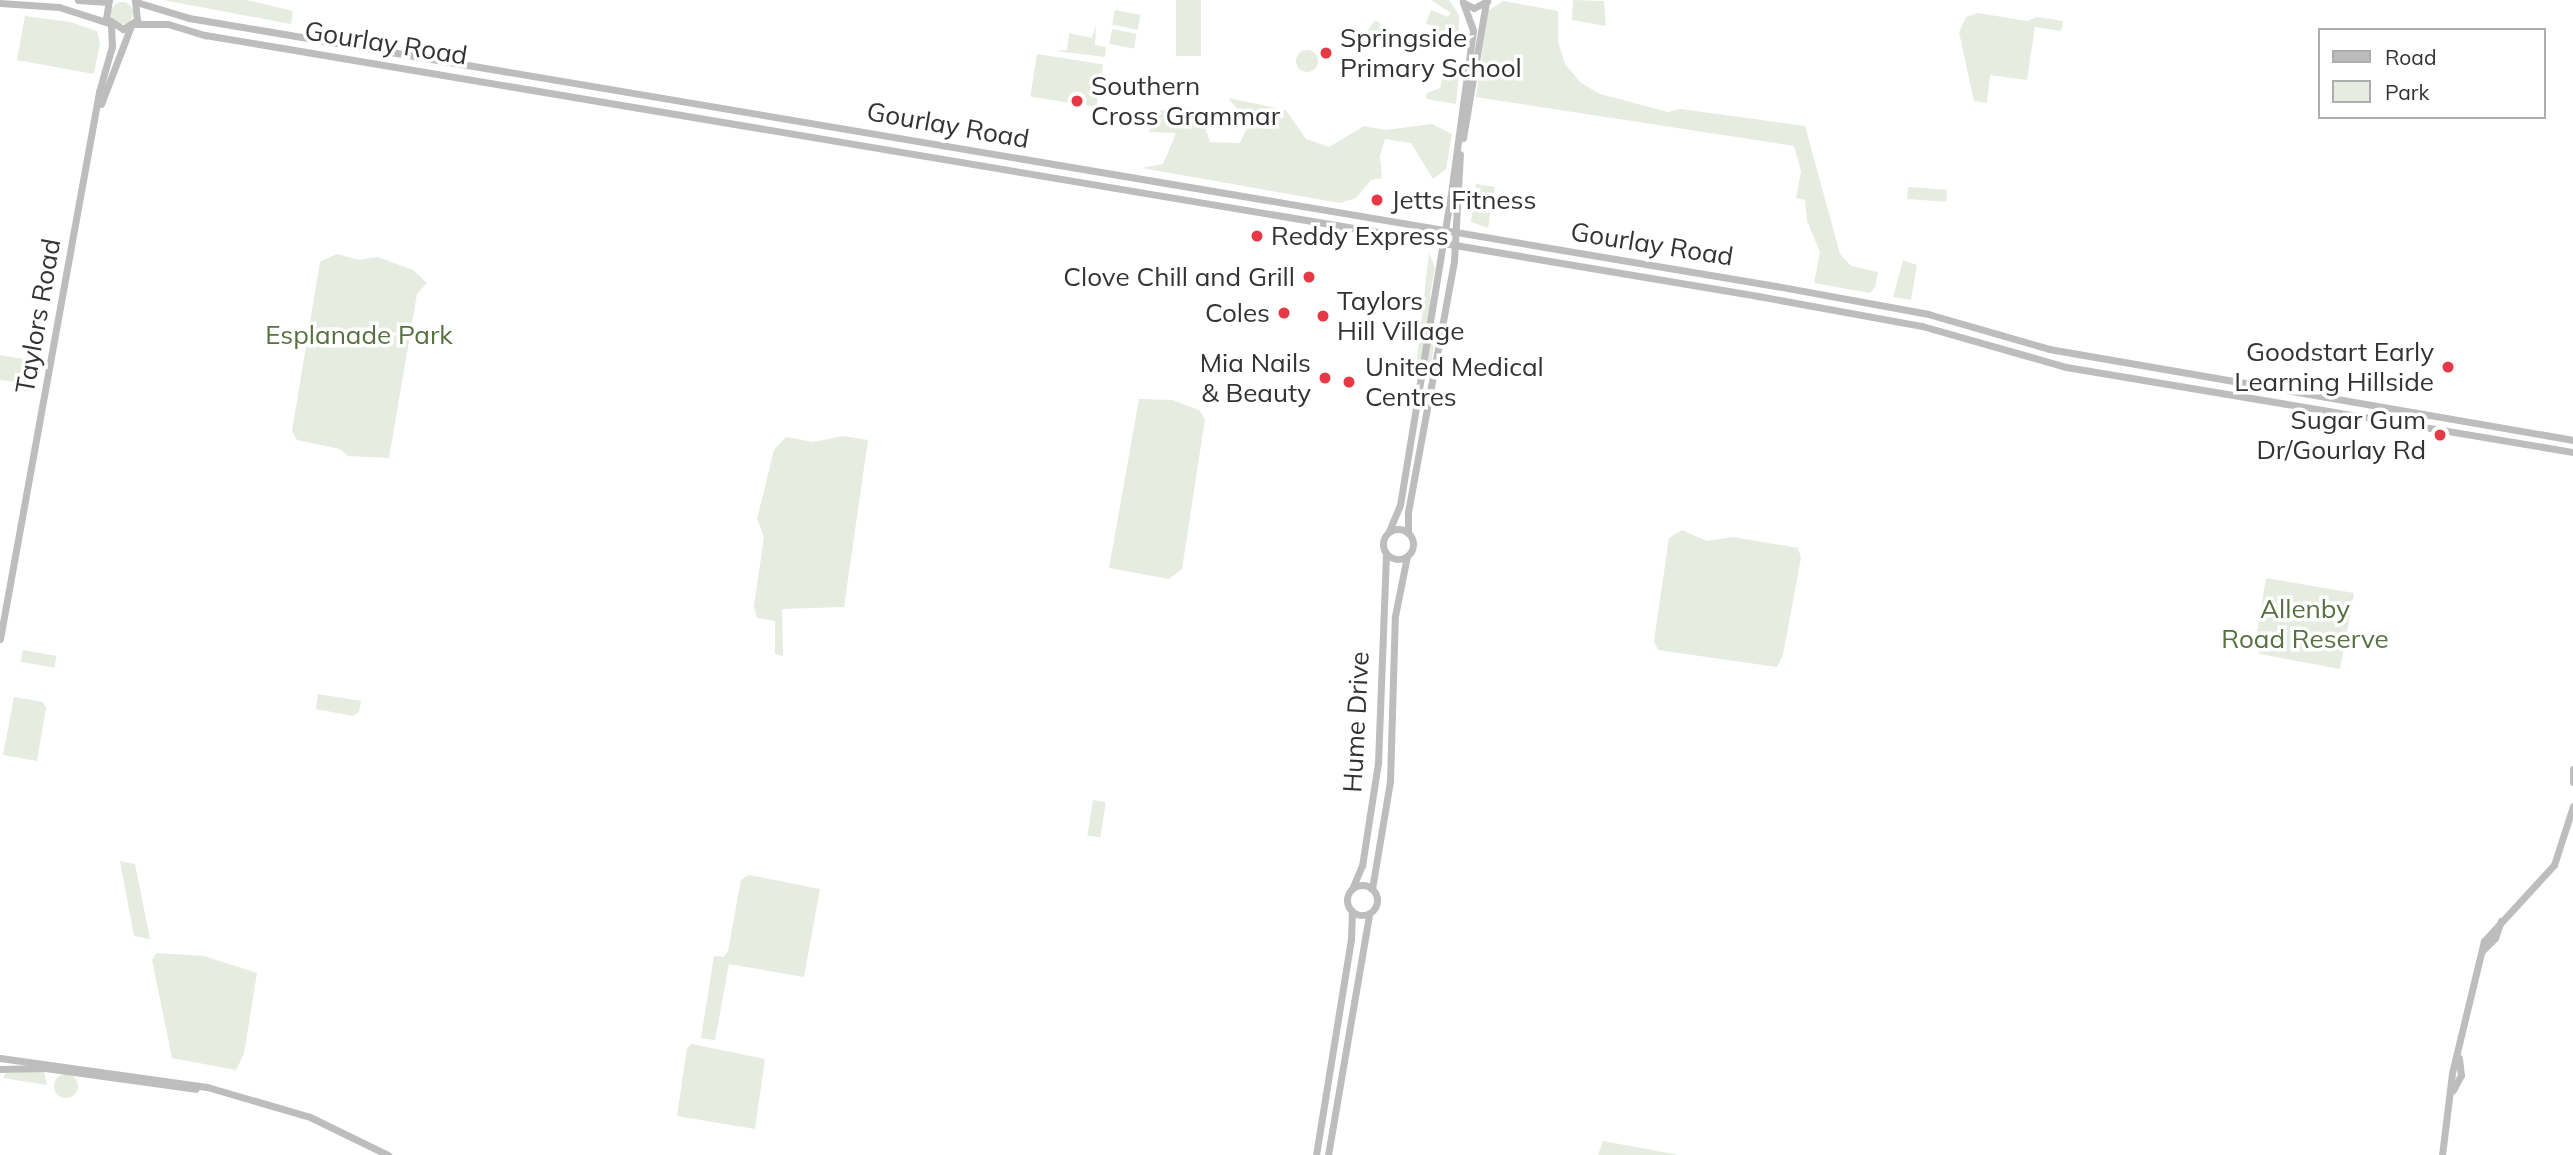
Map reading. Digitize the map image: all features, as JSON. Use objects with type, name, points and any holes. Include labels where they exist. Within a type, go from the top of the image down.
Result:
[{"type":"main road","points":[[78,0],[108,1]]},
{"type":"main road","name":"Taylors Road","points":[[0,639],[95,124],[112,46],[110,24],[104,13],[108,1]]},
{"type":"main road","name":"Taylors Road","points":[[95,124],[139,11],[136,1]]},
{"type":"main road","name":"Gourlay Road","points":[[136,1],[189,18],[1445,232],[1755,282],[1928,314],[2027,344],[2573,440]]},
{"type":"main road","points":[[1462,1],[1474,8],[1486,1]]},
{"type":"main road","points":[[1462,1],[1471,16],[1473,34],[1444,244],[1400,505],[1383,541],[1386,554],[1397,559],[1407,556],[1413,546],[1408,533],[1408,512],[1457,246],[1461,149],[1486,1]]},
{"type":"main road","name":"Gourlay Road","points":[[0,3],[59,7],[110,24],[168,24],[205,35],[1753,295],[1933,329],[2042,362],[2573,452]]},
{"type":"main road","points":[[1003,169],[1005,156]]},
{"type":"main road","name":"Gourlay Road","points":[[1753,295],[1755,282]]},
{"type":"main road","points":[[1880,318],[1883,306]]},
{"type":"main road","points":[[2163,383],[2166,369]]},
{"type":"main road","points":[[1389,531],[1408,533]]},
{"type":"main road","name":"Hume Drive","points":[[1352,889],[1362,866],[1378,763],[1386,554]]},
{"type":"main road","name":"Hume Drive","points":[[1372,889],[1390,781],[1395,616],[1407,556]]},
{"type":"main road","points":[[2573,769],[2573,782]]},
{"type":"main road","points":[[2442,1155],[2453,1091],[2452,1073],[2459,1058],[2472,984],[2487,934],[2554,864],[2573,806]]},
{"type":"main road","points":[[1316,1155],[1353,929],[1352,911],[1347,899],[1352,889],[1364,885],[1372,889],[1377,902],[1369,914],[1328,1155]]},
{"type":"main road","points":[[1352,911],[1369,914]]},
{"type":"main road","points":[[0,1058],[133,1077],[239,1096],[310,1117],[388,1155]]},
{"type":"main road","points":[[0,1069],[53,1066]]},
{"type":"green space","points":[[163,0],[246,0],[293,11],[291,24]]},
{"type":"green space","points":[[1176,0],[1201,0],[1201,56],[1176,56]]},
{"type":"green space","points":[[1431,0],[1449,0],[1459,15],[1458,45],[1436,35],[1438,30],[1426,23],[1431,10],[1448,17],[1451,13]]},
{"type":"green space","points":[[1573,0],[1604,1],[1606,26],[1572,20]]},
{"type":"green space","points":[[1503,1],[1558,11],[1558,42],[1565,64],[1581,83],[1600,94],[1668,112],[1680,109],[1805,126],[1840,254],[1851,266],[1878,272],[1875,287],[1870,293],[1814,283],[1820,252],[1807,221],[1805,200],[1796,198],[1801,171],[1794,146],[1476,97],[1488,11]]},
{"type":"green space","points":[[122,2],[130,5],[133,13],[130,21],[122,24],[114,21],[111,13],[114,5]]},
{"type":"green space","points":[[1115,10],[1141,15],[1138,30],[1112,25]]},
{"type":"green space","points":[[1978,13],[2027,21],[2037,17],[2063,21],[2061,31],[2035,27],[2027,80],[1990,75],[1987,103],[1974,101],[1959,32],[1966,17]]},
{"type":"green space","points":[[25,16],[70,22],[97,31],[100,43],[94,74],[17,60]]},
{"type":"green space","points":[[1375,20],[1387,28],[1372,50],[1360,42]]},
{"type":"green space","points":[[1096,25],[1095,45],[1106,47],[1105,57],[1056,51],[1067,50],[1069,33],[1092,38]]},
{"type":"green space","points":[[1112,29],[1137,34],[1134,48],[1109,44]]},
{"type":"green space","points":[[1307,50],[1315,53],[1318,61],[1315,69],[1307,72],[1299,69],[1296,61],[1299,53]]},
{"type":"green space","points":[[1037,54],[1103,64],[1096,107],[1030,96]]},
{"type":"green space","points":[[1455,62],[1460,62],[1456,104],[1426,99],[1427,93],[1440,88],[1444,71],[1449,72]]},
{"type":"green space","points":[[1228,98],[1286,110],[1306,139],[1329,147],[1364,126],[1386,130],[1432,124],[1452,134],[1446,169],[1433,179],[1411,143],[1385,139],[1380,156],[1382,178],[1371,180],[1356,198],[1340,203],[1142,168],[1163,164],[1176,133],[1149,132],[1154,112],[1182,107],[1199,110],[1210,142],[1240,143],[1249,123]]},
{"type":"green space","points":[[1476,184],[1495,187],[1488,228],[1471,222]]},
{"type":"green space","points":[[1908,187],[1947,190],[1946,202],[1907,199]]},
{"type":"green space","points":[[1429,253],[1435,268],[1430,295],[1436,334],[1430,370],[1416,368]]},
{"type":"green space","name":"Esplanade Park","points":[[337,254],[359,260],[378,257],[413,270],[427,283],[417,294],[389,458],[348,456],[340,449],[297,440],[292,431],[320,262]]},
{"type":"green space","points":[[1903,260],[1917,265],[1911,300],[1893,297]]},
{"type":"green space","points":[[0,355],[40,362],[34,390],[24,391],[25,383],[0,380]]},
{"type":"green space","points":[[1139,399],[1172,400],[1199,410],[1205,419],[1182,569],[1169,579],[1109,568]]},
{"type":"green space","points":[[843,436],[868,440],[844,607],[782,609],[783,656],[775,654],[775,621],[757,618],[754,606],[764,537],[757,519],[774,450],[786,437],[813,442]]},
{"type":"green space","points":[[1682,530],[1707,541],[1733,537],[1798,548],[1801,558],[1783,655],[1777,667],[1658,650],[1654,641],[1669,538]]},
{"type":"green space","name":"Allenby Road Reserve","points":[[2266,578],[2354,593],[2340,669],[2260,654],[2255,645]]},
{"type":"green space","points":[[23,650],[56,656],[54,668],[21,662]]},
{"type":"green space","points":[[318,694],[361,701],[359,712],[353,716],[316,709]]},
{"type":"green space","points":[[14,697],[43,702],[46,708],[37,761],[3,755]]},
{"type":"green space","points":[[1093,800],[1106,802],[1100,838],[1087,836]]},
{"type":"green space","points":[[120,861],[135,864],[150,939],[134,936]]},
{"type":"green space","points":[[749,875],[820,889],[804,977],[729,964],[715,1040],[701,1038],[714,956],[724,957],[728,951],[741,880]]},
{"type":"green space","points":[[157,953],[204,956],[257,973],[244,1054],[236,1070],[172,1058],[152,960]]},
{"type":"green space","points":[[692,1044],[765,1059],[755,1129],[677,1116],[687,1048]]},
{"type":"green space","points":[[44,1071],[47,1085],[3,1078],[6,1073]]},
{"type":"green space","points":[[66,1074],[75,1077],[78,1086],[75,1095],[66,1098],[57,1095],[54,1086],[57,1077]]},
{"type":"green space","points":[[1603,1141],[1679,1155],[1598,1155]]},
{"type":"place","name":"Springside Primary School","points":[[1326,53]]},
{"type":"place","name":"Southern Cross Grammar","points":[[1077,101]]},
{"type":"place","name":"Jetts Fitness","points":[[1377,200]]},
{"type":"place","name":"Reddy Express","points":[[1257,236]]},
{"type":"place","name":"Clove Chill and Grill","points":[[1309,277]]},
{"type":"place","name":"Coles","points":[[1284,313]]},
{"type":"place","name":"Taylors Hill Village","points":[[1323,316]]},
{"type":"place","name":"Goodstart Early Learning Hillside","points":[[2448,367]]},
{"type":"place","name":"Mia Nails & Beauty","points":[[1325,378]]},
{"type":"place","name":"United Medical Centres","points":[[1349,382]]},
{"type":"place","name":"Sugar Gum Dr/Gourlay Rd","points":[[2440,435]]}]
